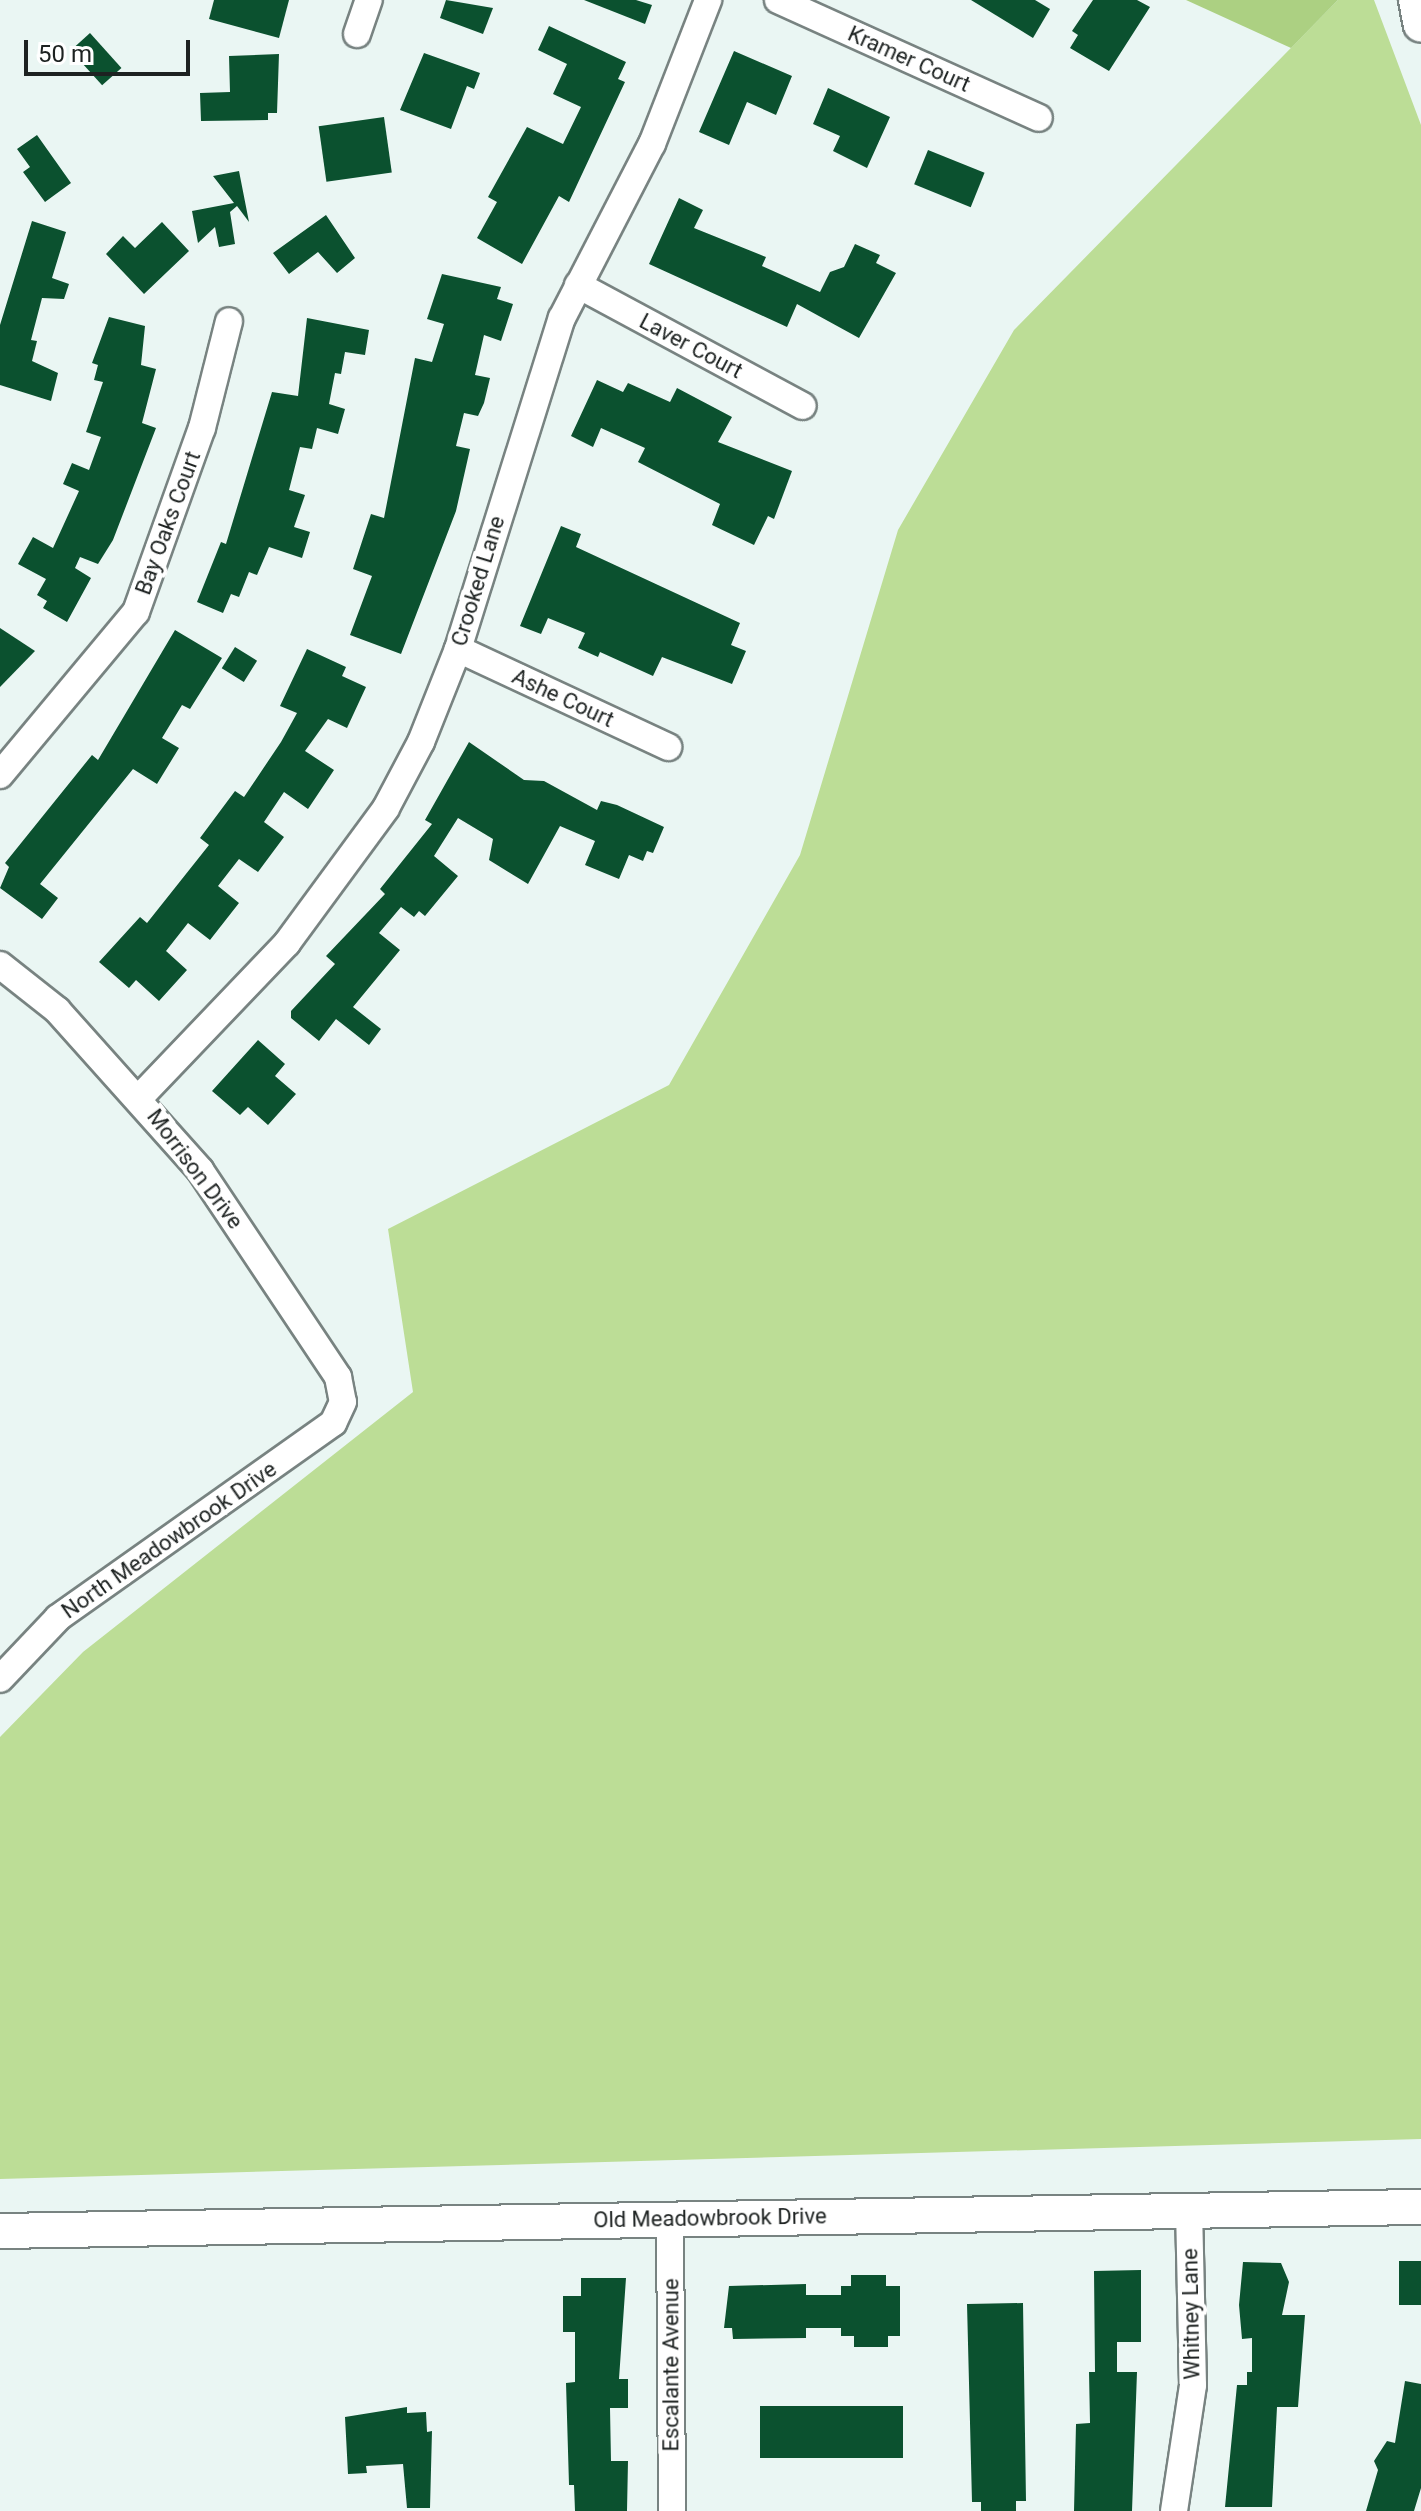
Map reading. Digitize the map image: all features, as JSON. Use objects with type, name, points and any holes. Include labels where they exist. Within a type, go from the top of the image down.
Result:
[{"type":"main road","points":[[1416,0],[1421,25]]},
{"type":"main road","name":"Old Meadowbrook Drive","points":[[0,2231],[1421,2207]]},
{"type":"street","points":[[357,34],[369,0]]},
{"type":"street","name":"Crooked Lane","points":[[140,1097],[287,943],[386,808],[421,742],[458,649],[535,390],[578,285],[652,144],[708,0]]},
{"type":"street","name":"Kramer Court","points":[[778,0],[1039,118]]},
{"type":"street","name":"Laver Court","points":[[578,285],[803,406]]},
{"type":"street","name":"Bay Oaks Court","points":[[0,775],[136,612],[202,428],[229,321]]},
{"type":"street","name":"Ashe Court","points":[[458,649],[668,747]]},
{"type":"street","name":"Morrison Drive","points":[[0,965],[57,1010],[140,1097],[277,1280],[338,1377],[341,1408]]},
{"type":"street","name":"North Meadowbrook Drive","points":[[0,1679],[58,1618],[333,1423],[341,1408]]},
{"type":"street","name":"Whitney Lane","points":[[1174,2511],[1193,2385],[1189,2210]]},
{"type":"street","name":"Escalante Avenue","points":[[670,2219],[672,2511]]},
{"type":"green space","points":[[1186,0],[1338,0],[1291,48]]},
{"type":"green space","points":[[1338,0],[1374,0],[1421,125],[1421,2139],[0,2179],[0,1737],[83,1652],[413,1392],[388,1229],[669,1085],[800,855],[898,530],[1014,330]]},
{"type":"building","points":[[214,0],[289,0],[279,38],[209,19]]},
{"type":"building","points":[[446,0],[493,8],[483,34],[440,18]]},
{"type":"building","points":[[584,0],[636,0],[652,5],[645,24]]},
{"type":"building","points":[[971,0],[1035,0],[1050,9],[1033,38]]},
{"type":"building","points":[[1093,0],[1137,0],[1150,7],[1109,71],[1070,48],[1078,35],[1072,31]]},
{"type":"building","points":[[549,26],[626,62],[618,79],[625,82],[569,202],[559,196],[522,264],[477,238],[497,202],[488,197],[527,127],[563,144],[581,107],[553,94],[567,64],[538,50]]},
{"type":"building","points":[[90,33],[121,68],[102,85],[71,50]]},
{"type":"building","points":[[734,51],[792,76],[776,115],[747,102],[729,145],[699,132]]},
{"type":"building","points":[[424,53],[480,73],[474,89],[467,86],[451,129],[400,110]]},
{"type":"building","points":[[279,54],[277,113],[268,113],[268,120],[201,121],[200,93],[230,92],[229,56]]},
{"type":"building","points":[[828,88],[890,117],[867,168],[833,151],[840,136],[813,124]]},
{"type":"building","points":[[384,117],[392,172],[326,182],[319,126]]},
{"type":"building","points":[[37,135],[71,183],[45,202],[23,172],[30,167],[17,149]]},
{"type":"building","points":[[928,150],[985,173],[971,207],[914,184]]},
{"type":"building","points":[[239,171],[249,222],[237,206],[230,212],[235,244],[219,247],[215,227],[198,243],[192,211],[234,203],[213,176]]},
{"type":"building","points":[[679,198],[703,210],[694,228],[766,257],[762,266],[820,292],[830,272],[844,267],[855,244],[880,255],[876,263],[896,273],[859,338],[797,304],[787,327],[649,264]]},
{"type":"building","points":[[326,215],[355,258],[337,273],[318,252],[289,274],[273,253]]},
{"type":"building","points":[[32,221],[66,232],[52,278],[69,284],[64,299],[42,298],[31,340],[37,341],[32,361],[58,373],[51,401],[0,385],[0,325]]},
{"type":"building","points":[[162,222],[189,251],[144,294],[106,254],[123,236],[135,248]]},
{"type":"building","points":[[442,274],[501,287],[497,299],[513,304],[501,341],[484,335],[475,375],[490,378],[478,416],[464,413],[456,446],[470,449],[456,511],[401,654],[350,635],[372,576],[353,569],[371,514],[384,518],[415,358],[432,362],[444,324],[427,319]]},
{"type":"building","points":[[109,317],[145,326],[141,365],[156,369],[142,423],[156,428],[113,540],[98,564],[80,557],[75,568],[91,578],[67,622],[43,608],[47,601],[37,595],[46,579],[18,564],[33,537],[53,548],[79,491],[63,484],[72,463],[89,470],[101,437],[86,432],[103,382],[94,380],[98,365],[92,363]]},
{"type":"building","points":[[307,318],[369,330],[365,355],[345,352],[341,374],[335,373],[329,404],[345,409],[338,434],[317,428],[312,449],[300,447],[289,490],[305,495],[294,527],[310,532],[302,558],[269,547],[257,575],[249,572],[239,597],[231,594],[223,613],[197,602],[221,542],[226,544],[272,392],[298,396]]},
{"type":"building","points":[[597,380],[623,392],[628,383],[670,402],[677,388],[732,417],[718,442],[792,471],[774,519],[768,516],[754,545],[712,525],[720,504],[638,462],[645,448],[601,428],[593,447],[571,436]]},
{"type":"building","points":[[561,526],[581,534],[576,547],[740,623],[731,645],[746,651],[732,684],[662,657],[653,676],[600,652],[598,657],[578,648],[585,633],[548,618],[541,634],[520,626]]},
{"type":"building","points":[[0,628],[35,651],[0,687]]},
{"type":"building","points":[[175,630],[222,658],[190,709],[182,705],[162,738],[179,748],[157,784],[133,769],[40,884],[58,898],[42,919],[0,888],[9,867],[5,863],[92,755],[98,760]]},
{"type":"building","points":[[235,647],[257,661],[244,682],[222,668]]},
{"type":"building","points":[[307,649],[346,667],[342,676],[366,687],[347,728],[328,719],[305,751],[334,770],[308,809],[284,792],[264,822],[284,837],[258,872],[239,859],[218,886],[239,903],[210,940],[188,923],[166,951],[187,970],[159,1001],[136,980],[129,988],[99,962],[140,917],[147,923],[209,845],[200,838],[235,791],[244,797],[281,742],[297,713],[280,706]]},
{"type":"building","points":[[469,742],[524,780],[544,781],[597,810],[601,801],[617,805],[664,827],[653,853],[647,851],[643,861],[629,855],[619,879],[585,865],[595,841],[560,826],[528,884],[489,860],[493,839],[458,818],[434,856],[458,876],[425,916],[419,911],[414,917],[401,907],[379,933],[400,950],[353,1007],[381,1029],[369,1045],[336,1019],[319,1041],[291,1018],[291,1011],[335,964],[326,956],[385,894],[380,889],[432,824],[425,820]]},
{"type":"building","points":[[258,1040],[285,1064],[275,1076],[296,1094],[268,1125],[248,1107],[240,1115],[212,1091]]},
{"type":"building","points":[[1399,2261],[1421,2261],[1421,2305],[1399,2305]]},
{"type":"building","points":[[1243,2262],[1281,2263],[1289,2282],[1282,2315],[1305,2315],[1298,2407],[1277,2407],[1272,2507],[1225,2507],[1237,2385],[1247,2385],[1247,2372],[1252,2372],[1252,2338],[1242,2339],[1239,2305]]},
{"type":"building","points":[[1141,2270],[1141,2342],[1117,2342],[1117,2372],[1137,2372],[1132,2511],[1074,2511],[1076,2424],[1090,2423],[1089,2372],[1095,2372],[1094,2271]]},
{"type":"building","points":[[851,2275],[886,2275],[886,2286],[900,2286],[900,2336],[888,2336],[888,2347],[854,2347],[854,2336],[841,2336],[841,2328],[806,2328],[806,2338],[733,2339],[732,2328],[724,2328],[729,2286],[806,2284],[806,2295],[841,2295],[841,2286],[851,2286]]},
{"type":"building","points":[[581,2278],[626,2278],[619,2379],[628,2379],[628,2408],[610,2408],[611,2461],[628,2461],[627,2511],[575,2511],[574,2485],[569,2485],[566,2383],[575,2382],[575,2332],[563,2332],[563,2296],[581,2296]]},
{"type":"building","points":[[1023,2303],[1026,2501],[1016,2501],[1016,2511],[981,2511],[981,2502],[972,2502],[967,2304]]},
{"type":"building","points":[[1405,2381],[1421,2384],[1421,2488],[1414,2511],[1366,2511],[1378,2470],[1374,2461],[1387,2441],[1395,2443]]},
{"type":"building","points":[[760,2406],[903,2406],[903,2458],[760,2458]]},
{"type":"building","points":[[407,2407],[407,2413],[426,2412],[427,2432],[432,2431],[430,2508],[407,2508],[403,2464],[366,2466],[367,2473],[348,2474],[345,2417]]}]
